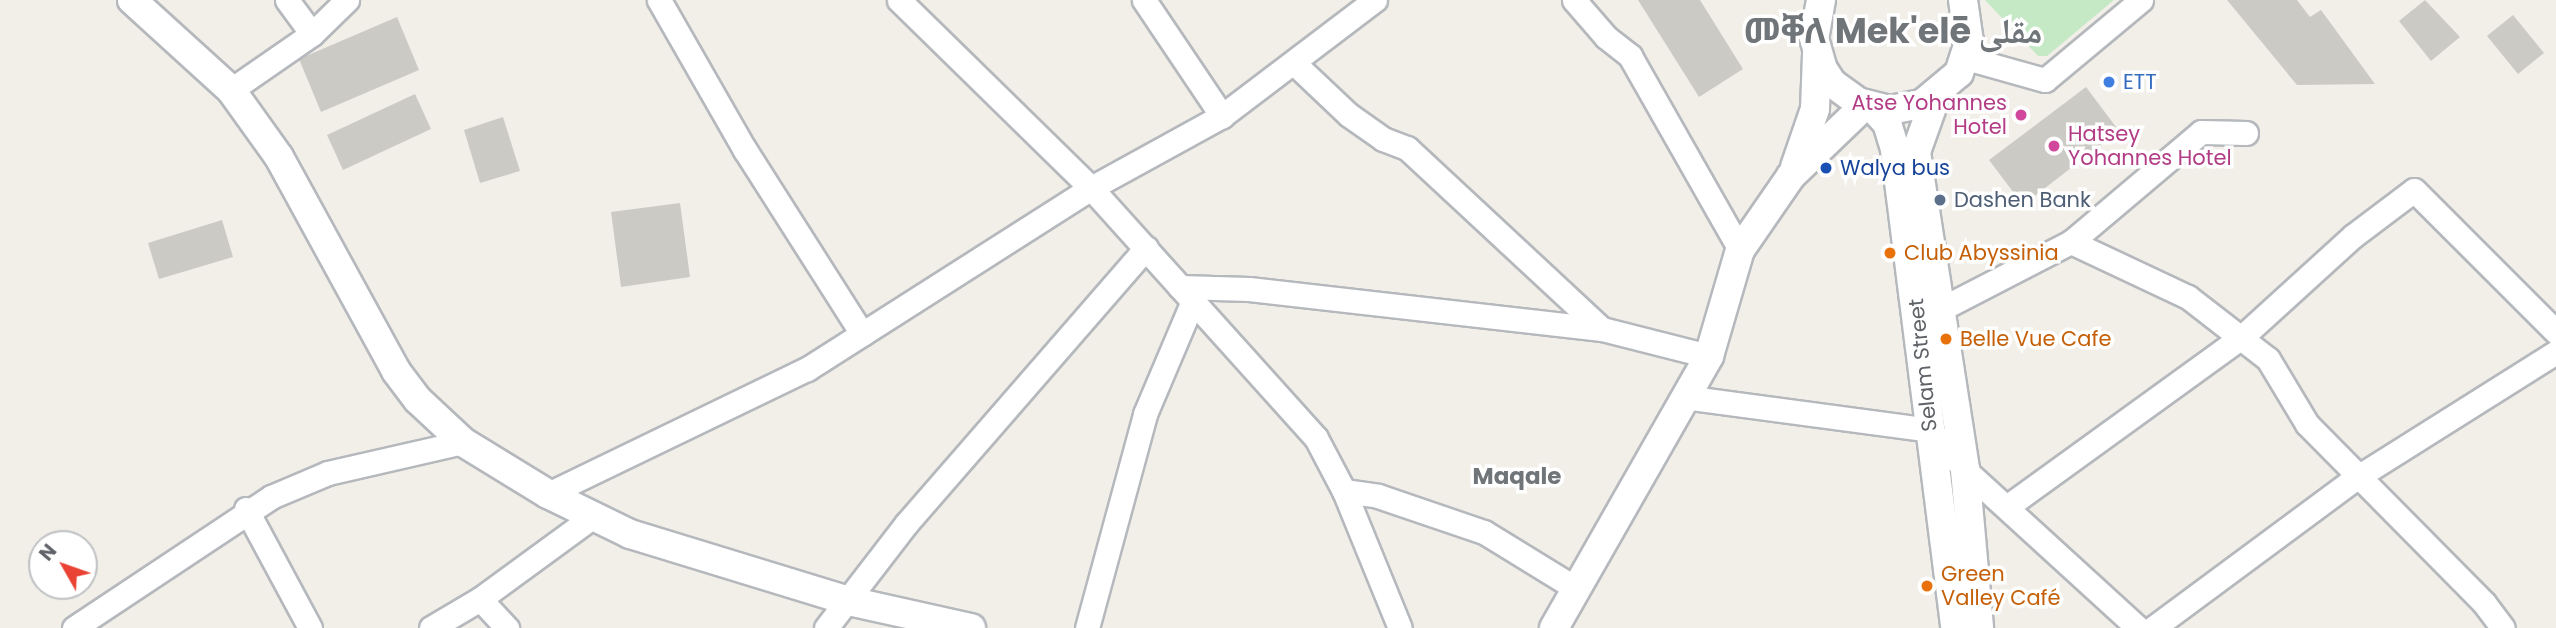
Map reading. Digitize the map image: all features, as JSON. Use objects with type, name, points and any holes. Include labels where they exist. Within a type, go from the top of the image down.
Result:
[{"type":"street","points":[[132,0],[231,90],[279,157],[396,371],[418,400],[463,442],[548,494],[630,534],[849,601],[971,628]]},
{"type":"street","points":[[287,0],[312,34]]},
{"type":"street","points":[[231,90],[312,34],[347,0]]},
{"type":"street","points":[[659,0],[745,150],[862,334]]},
{"type":"street","points":[[1144,0],[1222,116]]},
{"type":"street","points":[[548,494],[807,369],[1091,188],[1222,116],[1295,64],[1375,0]]},
{"type":"street","points":[[1574,0],[1606,37],[1630,56],[1740,250]]},
{"type":"street","points":[[1812,0],[1816,46],[1832,83],[1869,106],[1906,108],[1936,96],[1959,73],[1966,58],[1970,26],[1963,0]]},
{"type":"street","points":[[1791,176],[1815,109],[1816,46],[1821,0]]},
{"type":"street","points":[[1966,58],[2045,80],[2141,0]]},
{"type":"street","points":[[901,1],[1091,188],[1316,438],[1344,491],[1400,628]]},
{"type":"street","points":[[1295,64],[1349,115],[1383,138],[1407,148],[1602,329]]},
{"type":"street","points":[[1936,96],[1916,152],[1928,312],[2070,242],[2184,142],[2201,132],[2246,133]]},
{"type":"street","points":[[1554,628],[1709,356],[1740,250],[1791,176],[1869,106]]},
{"type":"street","name":"Selam Street","points":[[1869,106],[1887,123],[1895,150],[1928,312],[1954,415],[1965,470],[1979,628]]},
{"type":"street","points":[[2008,506],[2243,337],[2353,236],[2414,190],[2556,332]]},
{"type":"street","points":[[2070,242],[2188,298],[2243,337],[2268,359],[2307,424],[2356,478],[2484,603],[2502,628]]},
{"type":"street","points":[[826,628],[906,524],[1146,248]]},
{"type":"street","points":[[1186,294],[1249,289],[1602,329],[1709,356]]},
{"type":"street","points":[[1087,628],[1146,414],[1186,294]]},
{"type":"street","name":"Selam Street","points":[[1928,312],[1930,430],[1955,628]]},
{"type":"street","points":[[2153,628],[2356,478],[2556,352]]},
{"type":"street","points":[[1684,397],[1930,430],[1965,470],[2008,506],[2138,628]]},
{"type":"street","points":[[74,628],[246,509],[328,473],[463,442]]},
{"type":"street","points":[[1344,491],[1378,496],[1484,532],[1575,588]]},
{"type":"street","points":[[246,509],[310,628]]},
{"type":"street","points":[[431,628],[480,599],[592,517]]},
{"type":"street","points":[[480,599],[507,628]]},
{"type":"green space","points":[[1985,0],[2114,0],[2047,56],[2038,56]]},
{"type":"building","points":[[1638,0],[1700,0],[1743,69],[1699,97]]},
{"type":"building","points":[[2227,0],[2297,0],[2310,17],[2321,10],[2375,84],[2297,85]]},
{"type":"building","points":[[2425,0],[2460,37],[2431,61],[2399,21]]},
{"type":"building","points":[[2513,15],[2544,53],[2518,74],[2487,36]]},
{"type":"building","points":[[397,17],[419,70],[321,112],[299,59]]},
{"type":"building","name":"Hatsey Yohannes Hotel","points":[[2086,87],[2119,131],[2023,205],[1989,160]]},
{"type":"building","points":[[415,94],[431,129],[343,170],[327,135]]},
{"type":"building","points":[[503,117],[520,171],[480,183],[464,130]]},
{"type":"building","points":[[680,203],[690,277],[621,287],[611,212]]},
{"type":"building","points":[[222,220],[233,257],[159,279],[148,243]]},
{"type":"place","name":"ETT","points":[[2109,82]]},
{"type":"place","name":"Atse Yohannes Hotel","points":[[2021,115]]},
{"type":"place","name":"Hatsey Yohannes Hotel","points":[[2054,146]]},
{"type":"place","name":"Walya bus","points":[[1826,168]]},
{"type":"place","name":"Dashen Bank","points":[[1940,200]]},
{"type":"place","name":"Club Abyssinia","points":[[1890,253]]},
{"type":"place","name":"Belle Vue Cafe","points":[[1946,339]]},
{"type":"place","name":"Green Valley Café","points":[[1927,586]]},
{"type":"district","name":"መቐለ Mek'elē مقلى","points":[[1893,31]]},
{"type":"district","name":"Maqale","points":[[1517,476]]}]
